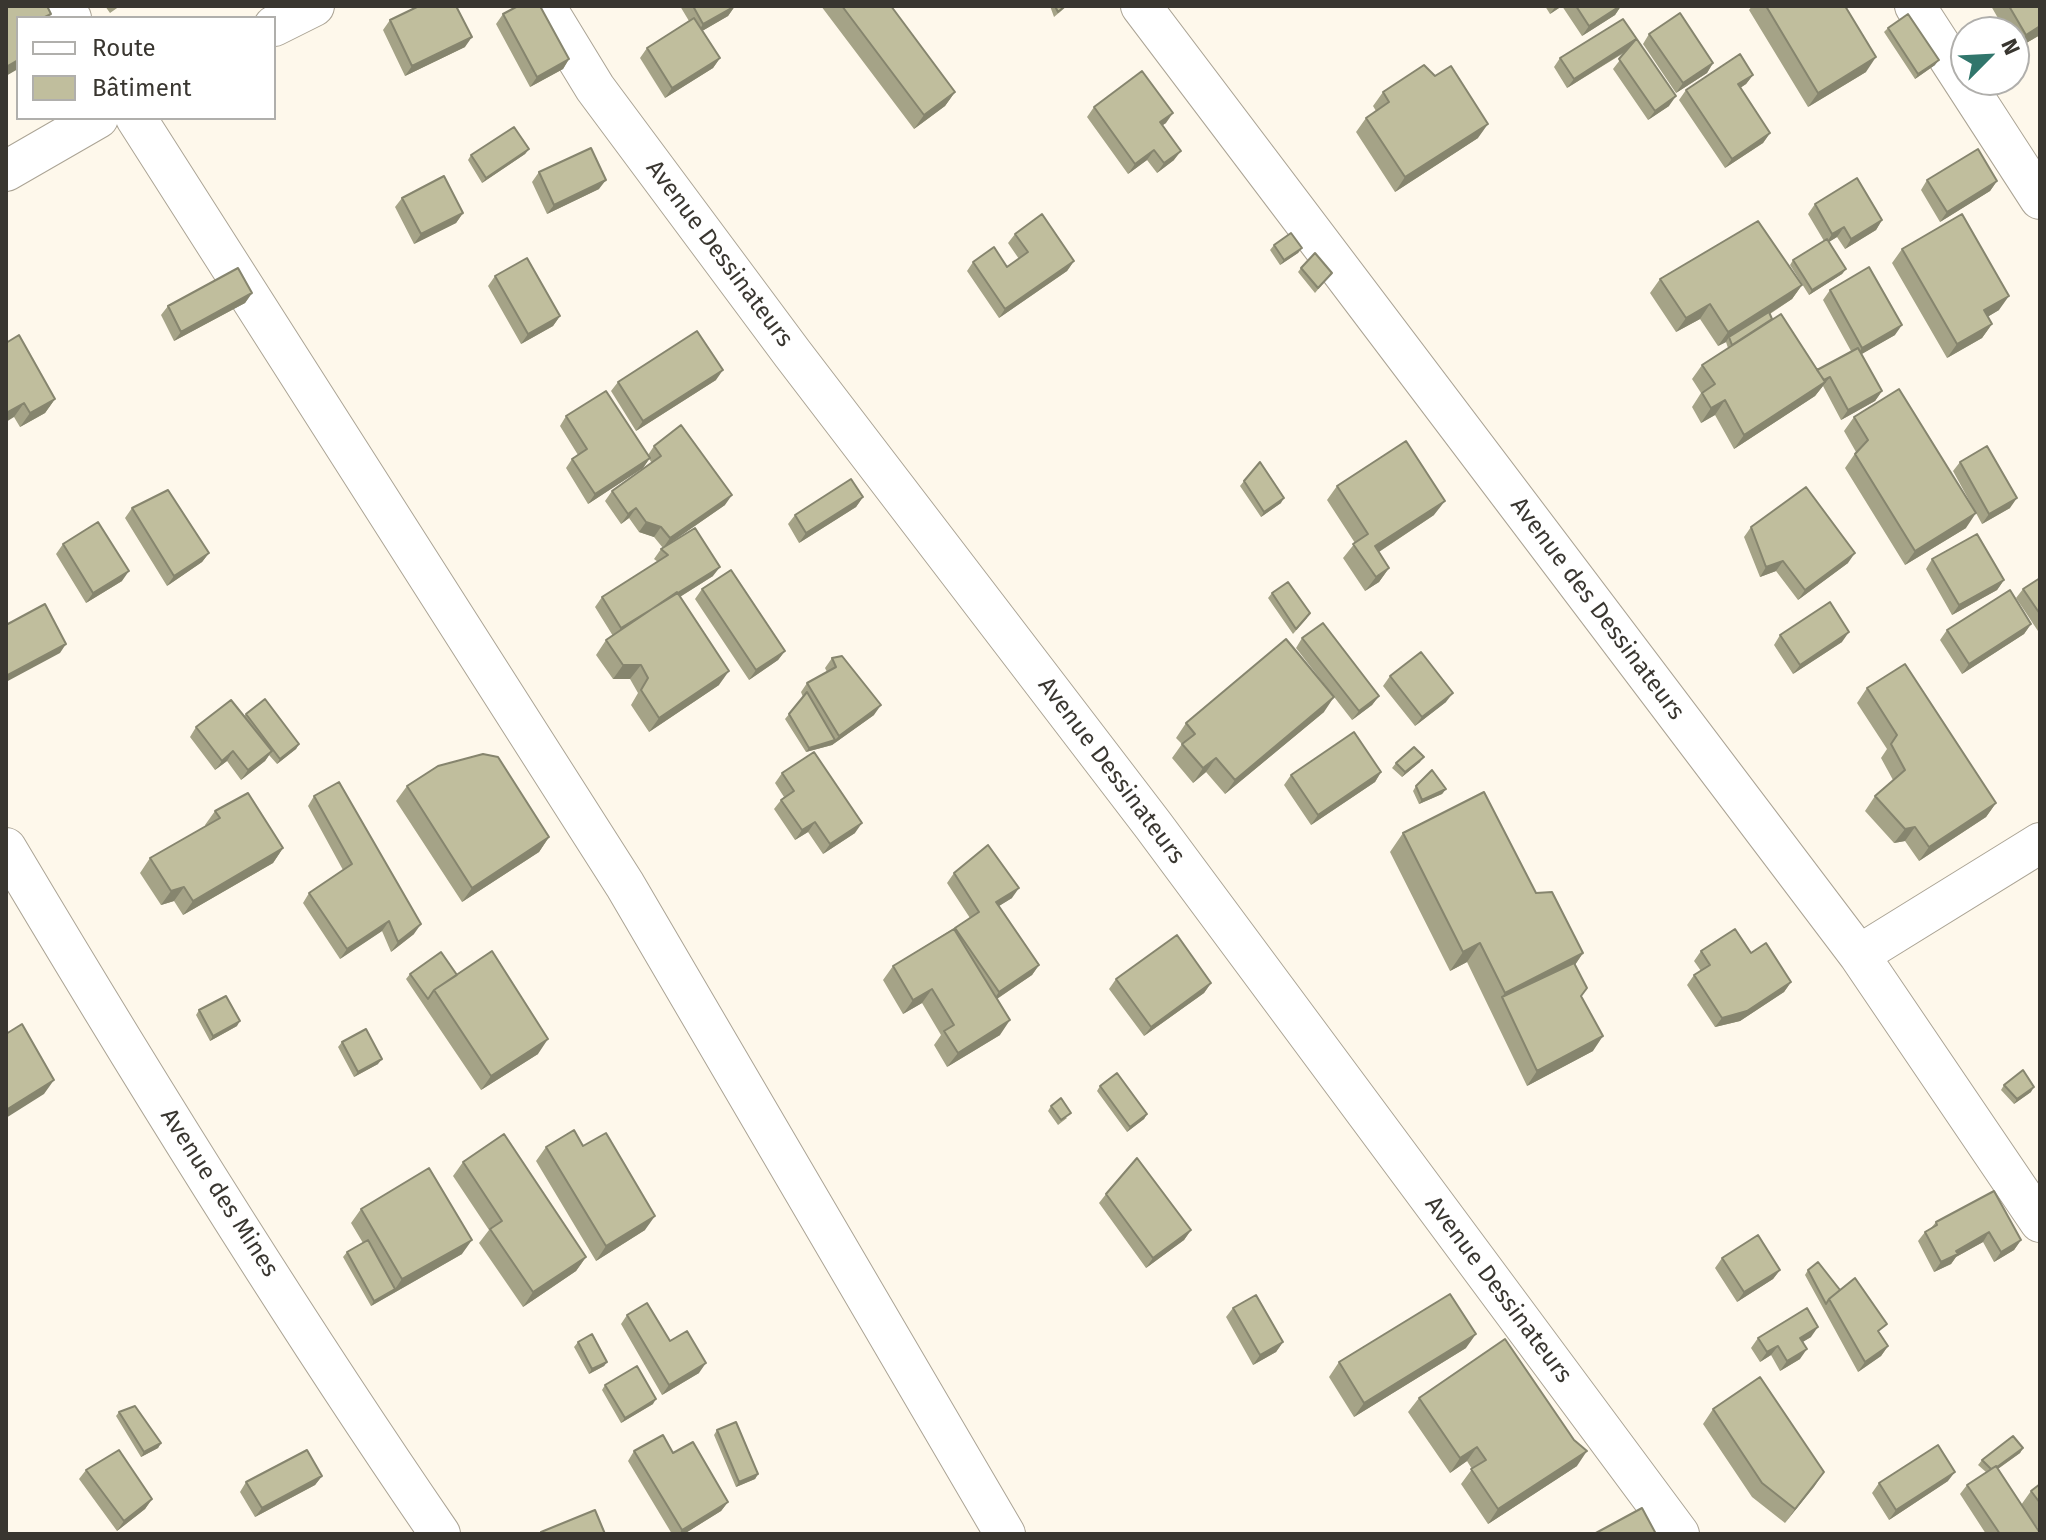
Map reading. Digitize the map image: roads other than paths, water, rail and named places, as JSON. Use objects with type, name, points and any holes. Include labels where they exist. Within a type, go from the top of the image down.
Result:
[{"type":"street","points":[[276,25],[314,6]]},
{"type":"street","name":"Avenue Dessinateurs","points":[[545,6],[595,88],[792,353],[1153,825],[1679,1534]]},
{"type":"street","name":"Avenue des Dessinateurs","points":[[1141,6],[1859,955],[2040,1222]]},
{"type":"street","points":[[1915,6],[2040,199]]},
{"type":"street","points":[[6,171],[95,120]]},
{"type":"street","points":[[137,120],[625,885],[1005,1534]]},
{"type":"street","points":[[1859,955],[2040,843]]},
{"type":"street","name":"Avenue des Mines","points":[[6,848],[108,1019],[382,1450],[440,1534]]}]
